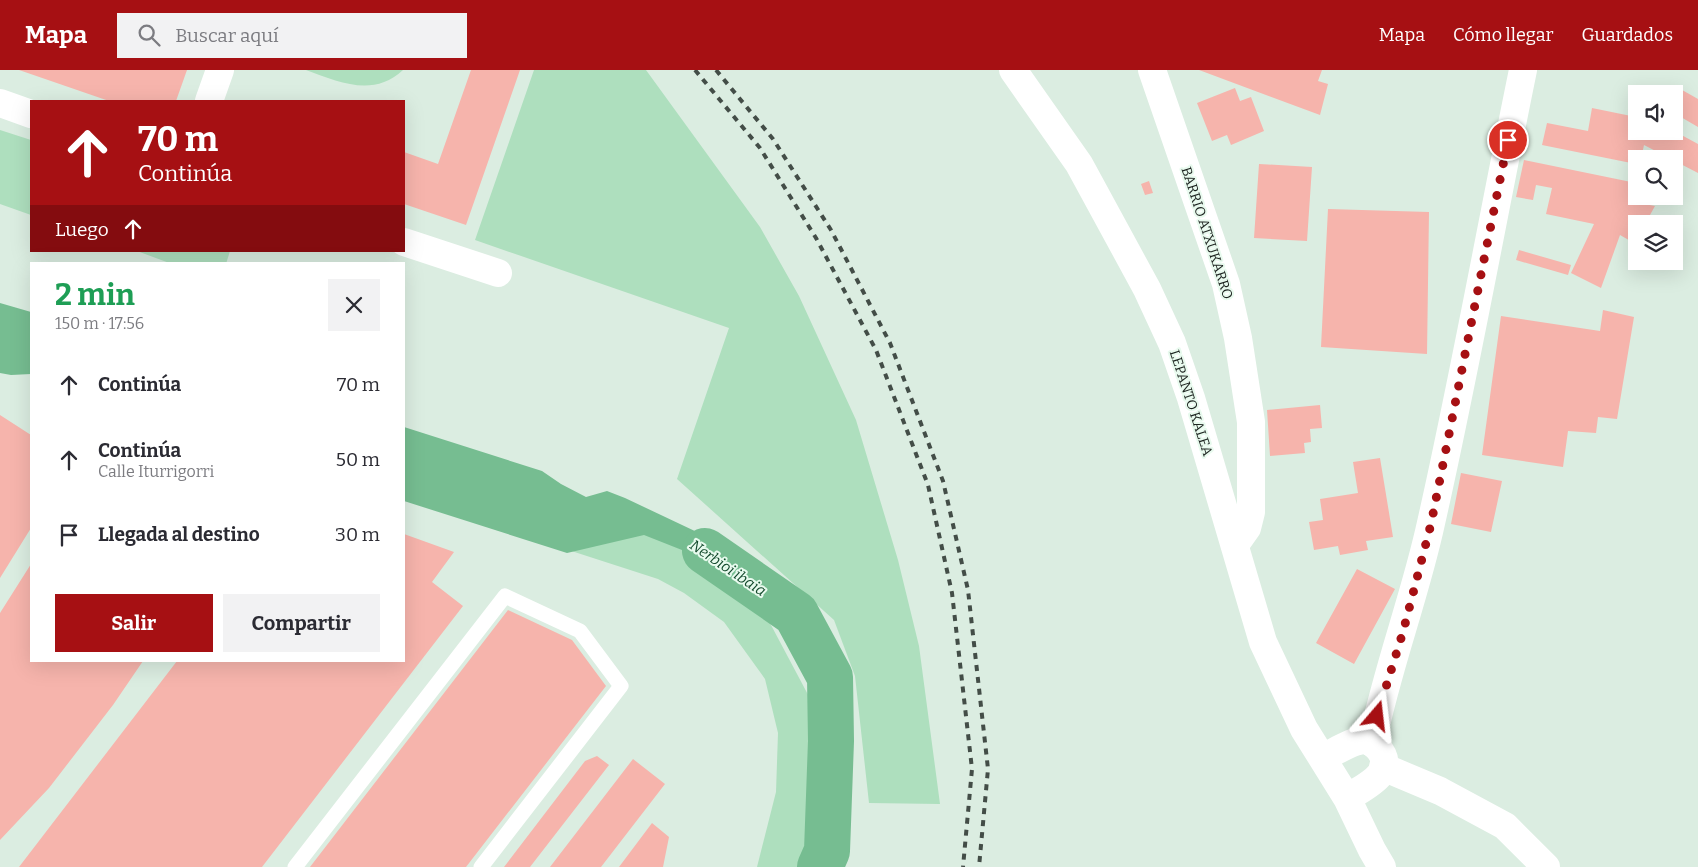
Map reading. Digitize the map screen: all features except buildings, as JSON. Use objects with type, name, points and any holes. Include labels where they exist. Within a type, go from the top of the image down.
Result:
[{"type":"street","points":[[209,100],[220,70]]},
{"type":"street","name":"LEPANTO KALEA","points":[[1013,70],[1080,164],[1147,289],[1168,334],[1190,398],[1264,642],[1304,729],[1324,757],[1382,867]]},
{"type":"street","name":"BARRIO ATXUKARRO","points":[[1152,70],[1226,284],[1249,400],[1250,512],[1247,528],[1235,545]]},
{"type":"street","points":[[1372,743],[1377,716],[1403,632],[1431,524],[1523,70]]},
{"type":"street","points":[[0,103],[30,114]]},
{"type":"street","points":[[405,242],[498,273]]},
{"type":"street","points":[[1324,757],[1357,741],[1372,743],[1382,753],[1383,767],[1376,780],[1347,798]]},
{"type":"street","points":[[1383,767],[1440,791],[1505,826],[1546,867]]},
{"type":"lane","points":[[295,867],[505,596],[580,631],[621,686],[481,867]]},
{"type":"shaded area","points":[[306,70],[403,70],[392,79],[380,83],[356,85],[343,83]]},
{"type":"shaded area","points":[[534,70],[646,70],[760,227],[799,296],[856,420],[898,560],[919,646],[940,804],[869,803],[855,676],[834,620],[677,479],[729,328],[475,240]]},
{"type":"shaded area","points":[[0,130],[30,140],[30,215],[0,204]]},
{"type":"shaded area","points":[[140,252],[230,252],[227,262],[167,262]]},
{"type":"shaded area","points":[[405,449],[643,519],[763,610],[822,721],[808,867],[757,867],[776,792],[778,733],[765,679],[724,622],[684,593],[658,579],[442,509]]},
{"type":"water","points":[[0,303],[30,312],[30,374],[11,375],[0,373]]},
{"type":"water","points":[[405,427],[542,471],[561,484],[586,497],[607,491],[625,498],[699,533],[767,580],[743,593],[687,552],[644,535],[567,553],[405,501]]},
{"type":"waterway","name":"Nerbioi ibaia","points":[[705,551],[796,614],[830,677],[831,741],[827,851],[820,867]]},
{"type":"railway","points":[[695,70],[760,148],[816,238],[876,350],[928,485],[952,593],[972,769],[963,867]]},
{"type":"railway","points":[[716,70],[773,139],[831,230],[890,343],[943,481],[968,590],[988,769],[979,867]]},
{"type":"route","points":[[1377,716],[1403,632],[1431,524],[1508,140]]}]
